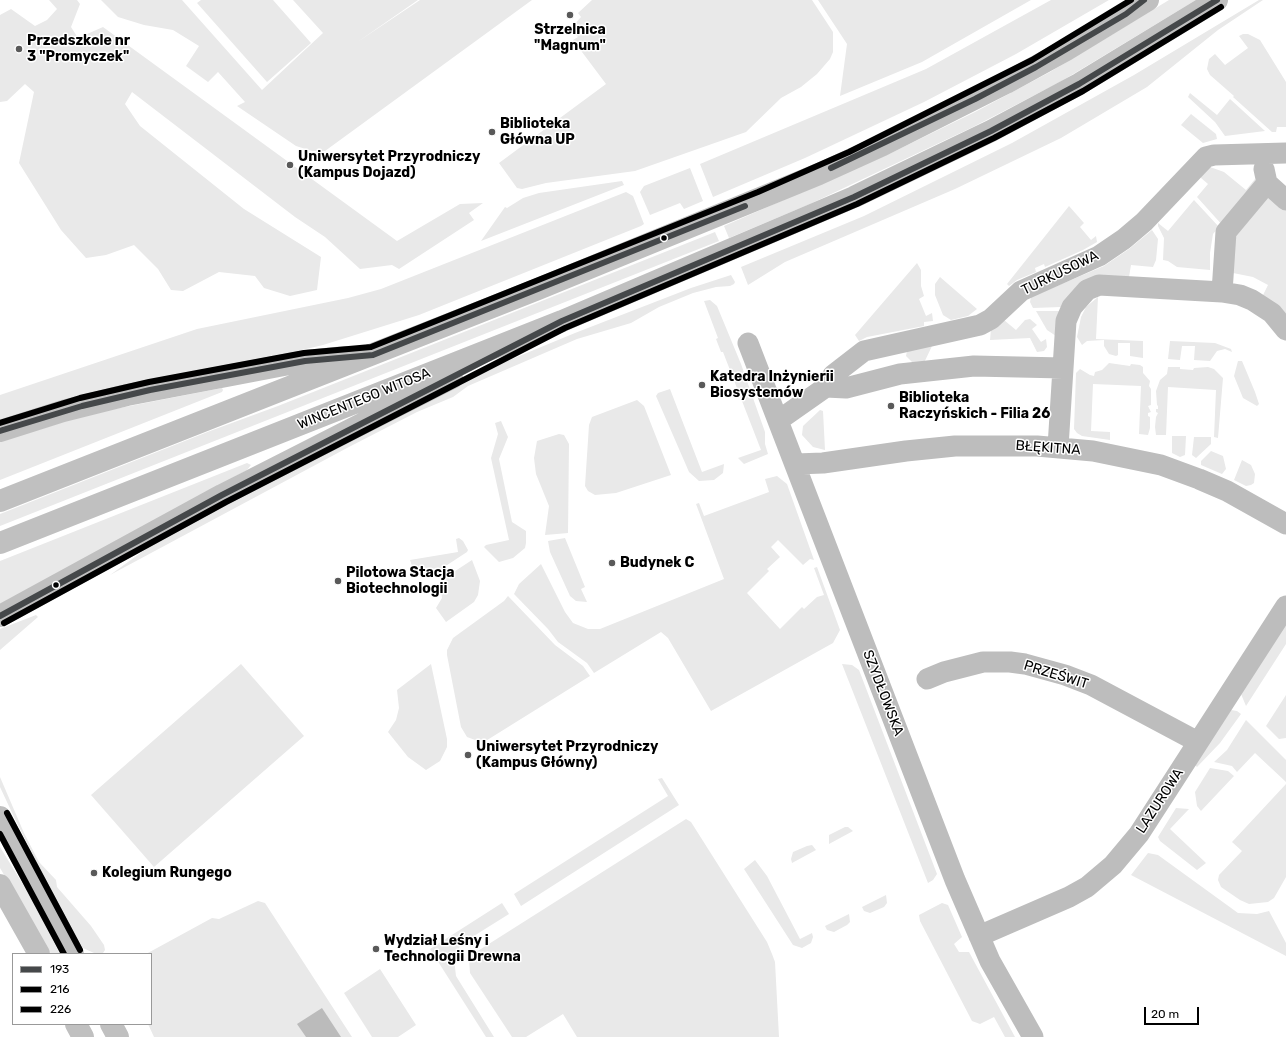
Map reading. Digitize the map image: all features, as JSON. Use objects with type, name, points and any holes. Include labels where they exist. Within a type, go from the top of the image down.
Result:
[{"type":"main road","points":[[1126,14],[1144,0]]},
{"type":"main road","points":[[0,501],[761,199],[826,171],[1006,83],[1148,0]]},
{"type":"main road","name":"WINCENTEGO WITOSA","points":[[0,543],[562,321],[854,197],[924,164],[1079,84],[1217,0]]},
{"type":"main road","points":[[0,616],[222,495],[562,321]]},
{"type":"main road","points":[[0,431],[76,407],[142,392],[304,361],[373,354]]},
{"type":"main road","points":[[0,817],[72,953]]},
{"type":"main road","points":[[0,885],[38,953]]},
{"type":"main road","points":[[77,1025],[83,1037]]},
{"type":"main road","points":[[112,1025],[118,1037]]},
{"type":"street","name":"TURKUSOWA","points":[[780,420],[826,387],[833,375],[864,351],[980,325],[991,319],[1021,291],[1099,256],[1124,239],[1148,218],[1206,157],[1233,154],[1286,153]]},
{"type":"street","points":[[1261,154],[1267,183],[1286,200]]},
{"type":"street","points":[[1222,292],[1226,232],[1267,183]]},
{"type":"street","points":[[1058,447],[1066,321],[1072,307],[1079,297],[1088,290],[1099,285],[1222,292],[1240,295],[1262,305],[1272,313],[1286,330]]},
{"type":"street","name":"SZYDŁOWSKA","points":[[748,343],[780,420],[955,880],[1000,981],[1008,991],[1033,1037]]},
{"type":"street","points":[[826,387],[846,388],[900,374],[974,366],[1062,368]]},
{"type":"street","name":"BŁĘKITNA","points":[[796,464],[823,463],[906,451],[955,446],[1004,445],[1058,447],[1093,451],[1161,465],[1199,479],[1227,491],[1286,524]]},
{"type":"street","name":"LAZUROWA","points":[[980,936],[1069,897],[1087,887],[1102,875],[1125,852],[1286,606]]},
{"type":"street","name":"PRZEŚWIT","points":[[927,679],[944,672],[983,662],[1010,662],[1025,664],[1065,675],[1091,685],[1198,742]]},
{"type":"shaded area","points":[[49,0],[77,0],[80,4],[71,27],[78,38],[103,27],[397,241],[460,204],[483,203],[469,213],[474,220],[399,269],[392,265],[360,269],[325,237],[295,217],[132,92],[125,104],[140,126],[244,209],[321,257],[317,290],[290,296],[264,288],[255,276],[219,272],[183,291],[171,290],[158,269],[134,245],[106,255],[86,258],[61,230],[19,163],[34,92],[25,84],[7,101],[0,102],[0,15],[11,9],[35,26],[47,20],[57,9]]},
{"type":"shaded area","points":[[101,0],[182,0],[262,90],[323,33],[293,0],[418,0],[356,43],[420,0],[532,0],[325,151],[312,151],[296,146],[237,106],[245,102],[218,72],[208,82],[186,66],[199,46],[173,30],[144,25],[118,17]]},
{"type":"shaded area","points":[[201,0],[273,0],[311,43],[267,82],[197,3]]},
{"type":"shaded area","points":[[592,0],[812,0],[833,32],[833,52],[830,59],[817,74],[801,87],[781,98],[746,132],[635,171],[546,183],[522,189],[517,188],[499,163],[606,84],[573,40],[578,37],[571,28],[581,17],[578,13]]},
{"type":"shaded area","points":[[818,0],[1031,0],[922,62],[840,96],[847,44]]},
{"type":"shaded area","points":[[1051,0],[1109,0],[1016,54],[924,102],[805,158],[713,197],[700,164],[926,69]]},
{"type":"shaded area","points":[[1169,0],[1196,0],[1060,82],[973,127],[810,204],[729,238],[724,226],[891,153],[975,112],[1050,72]]},
{"type":"shaded area","points":[[1259,0],[1263,0],[1218,30],[1147,87],[1061,138],[955,189],[785,262],[748,285],[741,267],[864,216],[1012,143],[1134,75]]},
{"type":"shaded area","points":[[1248,34],[1260,40],[1286,82],[1286,127],[1277,127],[1276,132],[1272,132],[1233,97],[1234,96],[1210,75],[1207,69],[1209,59],[1215,54],[1225,65],[1248,48],[1239,36]]},
{"type":"shaded area","points":[[1190,93],[1217,115],[1230,99],[1265,131],[1225,136],[1215,122],[1188,97]]},
{"type":"shaded area","points":[[1191,114],[1216,134],[1217,139],[1203,143],[1181,125]]},
{"type":"shaded area","points":[[1210,167],[1224,172],[1246,190],[1255,179],[1256,181],[1224,227],[1197,197],[1208,184],[1201,178],[1201,175]]},
{"type":"shaded area","points":[[690,168],[703,201],[684,209],[680,203],[650,215],[640,192],[644,186]]},
{"type":"shaded area","points":[[622,181],[624,185],[481,241],[505,207],[507,208],[523,198],[539,193]]},
{"type":"shaded area","points":[[626,192],[633,196],[644,224],[641,226],[419,315],[323,345],[0,421],[0,395],[197,329],[348,298],[381,289]]},
{"type":"shaded area","points":[[1266,197],[1286,206],[1286,314],[1262,297],[1268,285],[1253,277],[1228,272],[1229,240]]},
{"type":"shaded area","points":[[1194,200],[1219,227],[1213,234],[1210,253],[1210,270],[1177,267],[1168,261],[1163,260],[1164,238],[1158,223],[1168,231]]},
{"type":"shaded area","points":[[1069,206],[1084,223],[1080,227],[1091,240],[1096,236],[1097,242],[1045,267],[1044,264],[1035,268],[1036,272],[1017,280],[1009,286],[1007,284]]},
{"type":"shaded area","points":[[1152,230],[1158,239],[1156,260],[1153,267],[1131,265],[1129,277],[1061,307],[1033,308],[1030,302],[1031,297],[1104,266],[1129,249]]},
{"type":"shaded area","points":[[715,232],[719,241],[0,526],[0,514],[210,431],[278,406]]},
{"type":"shaded area","points":[[917,263],[921,270],[921,286],[924,296],[919,299],[926,316],[932,313],[933,321],[924,322],[924,326],[867,337],[859,341],[855,335]]},
{"type":"shaded area","points":[[731,275],[735,282],[730,286],[716,287],[693,293],[659,307],[631,323],[577,339],[468,386],[453,397],[417,412],[347,448],[110,575],[153,544],[418,403],[500,364],[575,333],[691,288]]},
{"type":"shaded area","points":[[940,277],[977,309],[968,316],[951,320],[943,315],[935,295],[935,284]]},
{"type":"shaded area","points":[[1098,297],[1096,339],[1143,341],[1143,358],[1130,356],[1130,343],[1118,343],[1118,355],[1116,356],[1109,354],[1104,346],[1104,340],[1087,341],[1082,345],[1077,337],[1081,317],[1086,307]]},
{"type":"shaded area","points":[[710,300],[717,306],[741,364],[765,432],[765,444],[768,454],[744,464],[738,458],[761,450],[723,352],[721,352],[716,339],[718,338],[704,301]]},
{"type":"shaded area","points":[[1036,311],[1060,311],[1056,336],[1047,330]]},
{"type":"shaded area","points":[[1030,319],[1037,325],[1032,329],[1041,342],[1046,339],[1047,347],[1044,351],[1037,352],[1030,338],[990,340],[991,329],[1004,320],[1016,330],[1025,320]]},
{"type":"shaded area","points":[[1170,341],[1215,343],[1231,349],[1232,352],[1225,349],[1217,351],[1210,361],[1194,360],[1195,346],[1182,346],[1180,360],[1168,359]]},
{"type":"shaded area","points":[[932,346],[923,365],[914,364],[906,356],[907,351]]},
{"type":"shaded area","points":[[1238,361],[1242,361],[1259,404],[1257,406],[1243,398],[1234,376]]},
{"type":"shaded area","points":[[1109,363],[1130,366],[1131,364],[1140,365],[1143,367],[1143,373],[1150,381],[1149,386],[1151,389],[1151,405],[1148,406],[1151,412],[1148,413],[1148,416],[1150,417],[1150,428],[1148,435],[1139,434],[1141,386],[1093,384],[1091,431],[1110,432],[1110,440],[1082,436],[1074,429],[1076,373],[1080,369],[1094,376],[1095,372],[1102,370]]},
{"type":"shaded area","points":[[1168,367],[1180,367],[1180,369],[1193,370],[1194,368],[1208,367],[1214,369],[1223,378],[1218,438],[1214,437],[1216,390],[1168,387],[1166,435],[1156,435],[1155,427],[1158,413],[1156,412],[1156,409],[1158,409],[1158,406],[1156,391],[1160,380],[1167,374]]},
{"type":"shaded area","points":[[222,388],[222,392],[0,480],[0,441],[84,415]]},
{"type":"shaded area","points":[[670,389],[702,472],[724,464],[723,473],[714,480],[699,481],[689,472],[656,396],[658,393]]},
{"type":"shaded area","points":[[637,400],[644,406],[671,475],[616,493],[595,495],[588,491],[585,486],[589,425],[592,417]]},
{"type":"shaded area","points":[[820,410],[823,411],[825,450],[813,447],[802,435],[803,426]]},
{"type":"shaded area","points":[[501,421],[508,437],[499,459],[512,522],[526,531],[526,543],[525,548],[513,558],[499,562],[484,547],[486,545],[509,540],[491,458],[498,434],[495,423]]},
{"type":"shaded area","points":[[559,434],[564,435],[569,444],[568,533],[545,535],[549,506],[536,474],[534,458],[537,441]]},
{"type":"shaded area","points":[[1172,436],[1186,436],[1185,455],[1180,457],[1172,453]]},
{"type":"shaded area","points":[[1194,437],[1211,437],[1211,444],[1196,458],[1192,455]]},
{"type":"shaded area","points":[[1211,451],[1223,456],[1226,469],[1222,474],[1201,465],[1201,461]]},
{"type":"shaded area","points":[[1242,460],[1251,465],[1255,474],[1254,483],[1251,485],[1246,486],[1234,480]]},
{"type":"shaded area","points":[[247,463],[251,465],[247,470],[0,604],[0,561]]},
{"type":"shaded area","points":[[777,476],[787,484],[814,560],[810,559],[803,565],[778,540],[771,547],[780,557],[767,569],[769,571],[747,593],[780,629],[802,607],[804,609],[817,597],[824,595],[814,568],[817,567],[840,630],[833,643],[711,711],[668,638],[661,632],[594,673],[587,663],[558,642],[548,629],[514,594],[519,584],[541,564],[565,612],[573,623],[588,629],[600,629],[724,579],[696,504],[699,503],[704,516],[769,492],[765,479]]},
{"type":"shaded area","points":[[459,538],[463,541],[468,550],[467,552],[438,571],[432,568],[413,569],[410,560],[458,552],[456,539]]},
{"type":"shaded area","points":[[565,538],[585,587],[581,589],[587,602],[576,601],[570,596],[550,552],[548,541]]},
{"type":"shaded area","points":[[472,560],[480,581],[478,595],[474,602],[446,622],[436,608],[442,598],[440,581]]},
{"type":"shaded area","points":[[508,596],[555,645],[583,666],[590,676],[484,742],[478,741],[467,737],[461,727],[447,650],[453,638],[504,601]]},
{"type":"shaded area","points":[[36,615],[38,617],[0,650],[0,629]]},
{"type":"shaded area","points":[[1286,621],[1286,644],[1246,706],[1241,694]]},
{"type":"shaded area","points":[[241,664],[304,736],[154,867],[91,795]]},
{"type":"shaded area","points":[[431,664],[447,739],[447,747],[440,761],[426,770],[408,757],[388,732],[396,720],[399,708],[397,690]]},
{"type":"shaded area","points":[[842,664],[852,665],[859,670],[937,874],[933,880],[928,883]]},
{"type":"shaded area","points":[[1286,695],[1286,738],[1279,739],[1266,726]]},
{"type":"shaded area","points":[[1231,710],[1237,711],[1241,714],[1220,743],[1197,767],[1195,765]]},
{"type":"shaded area","points":[[1246,720],[1286,760],[1286,782],[1255,753],[1237,772],[1232,766],[1214,762],[1227,750]]},
{"type":"shaded area","points":[[1210,768],[1228,771],[1234,776],[1201,811],[1197,806],[1195,792]]},
{"type":"shaded area","points":[[0,777],[24,833],[39,862],[56,880],[57,887],[91,926],[104,945],[105,950],[103,953],[94,953],[83,948],[72,933],[0,787]]},
{"type":"shaded area","points":[[662,778],[679,805],[521,906],[514,894],[668,796],[658,779]]},
{"type":"shaded area","points":[[1286,784],[1286,877],[1274,898],[1268,902],[1249,904],[1240,900],[1221,887],[1218,880],[1219,875],[1242,851],[1232,842]]},
{"type":"shaded area","points":[[1176,808],[1189,809],[1170,829],[1206,863],[1197,870],[1160,841],[1158,837]]},
{"type":"shaded area","points":[[686,819],[691,822],[767,942],[775,962],[779,1037],[577,1037],[563,1014],[526,1037],[512,1037],[470,973],[469,960],[473,954]]},
{"type":"shaded area","points":[[848,827],[853,831],[829,844],[829,835]]},
{"type":"shaded area","points":[[812,845],[816,850],[792,863],[791,859],[793,852]]},
{"type":"shaded area","points":[[0,847],[32,899],[59,953],[50,953],[0,868]]},
{"type":"shaded area","points":[[1148,853],[1158,855],[1238,913],[1257,914],[1269,911],[1286,943],[1286,956],[1131,875]]},
{"type":"shaded area","points":[[755,860],[767,876],[800,939],[812,933],[813,937],[811,943],[802,948],[793,945],[744,869]]},
{"type":"shaded area","points":[[886,895],[887,903],[884,907],[870,913],[864,911],[862,907]]},
{"type":"shaded area","points":[[258,901],[265,903],[352,1037],[154,1037],[148,1025],[152,1025],[152,953],[148,953],[212,918],[219,919]]},
{"type":"shaded area","points":[[502,903],[509,914],[461,944],[454,959],[456,976],[494,1037],[486,1037],[430,949]]},
{"type":"shaded area","points":[[942,903],[948,905],[962,937],[954,944],[959,952],[969,952],[1015,1037],[1005,1037],[994,1017],[980,1024],[972,1021],[920,921],[919,915]]},
{"type":"shaded area","points":[[849,914],[850,922],[847,925],[834,932],[827,930],[825,926]]},
{"type":"shaded area","points":[[380,969],[416,1025],[398,1037],[372,1037],[344,993]]},
{"type":"shaded area","points":[[322,1008],[341,1037],[306,1037],[297,1024]]},
{"type":"transit line","name":"226","points":[[0,423],[80,398],[149,382],[304,353],[371,347],[758,192],[849,152],[1032,60],[1131,0]]},
{"type":"transit line","name":"193","points":[[831,168],[975,99],[1036,67],[1126,14],[1144,0]]},
{"type":"transit line","name":"193","points":[[0,616],[222,495],[562,321],[854,197],[991,131],[1079,84],[1217,0]]},
{"type":"transit line","name":"216","points":[[4,623],[226,502],[565,328],[857,204],[994,138],[1083,91],[1221,7]]},
{"type":"transit line","name":"193","points":[[0,431],[82,406],[150,390],[305,361],[373,355],[745,206]]},
{"type":"transit line","name":"226","points":[[7,813],[80,950]]},
{"type":"transit line","name":"216","points":[[0,834],[63,953]]},
{"type":"place","name":"Strzelnica \"Magnum\"","points":[[570,15]]},
{"type":"place","name":"Przedszkole nr 3 \"Promyczek\"","points":[[19,49]]},
{"type":"place","name":"Biblioteka Główna UP","points":[[492,132]]},
{"type":"place","name":"Uniwersytet Przyrodniczy (Kampus Dojazd)","points":[[290,165]]},
{"type":"place","name":"Katedra Inżynierii Biosystemów","points":[[702,385]]},
{"type":"place","name":"Biblioteka Raczyńskich - Filia 26","points":[[891,406]]},
{"type":"place","name":"Budynek C","points":[[612,563]]},
{"type":"place","name":"Pilotowa Stacja Biotechnologii","points":[[338,581]]},
{"type":"place","name":"Uniwersytet Przyrodniczy (Kampus Główny)","points":[[468,755]]},
{"type":"place","name":"Kolegium Rungego","points":[[94,873]]},
{"type":"place","name":"Wydział Leśny i Technologii Drewna","points":[[376,949]]}]
